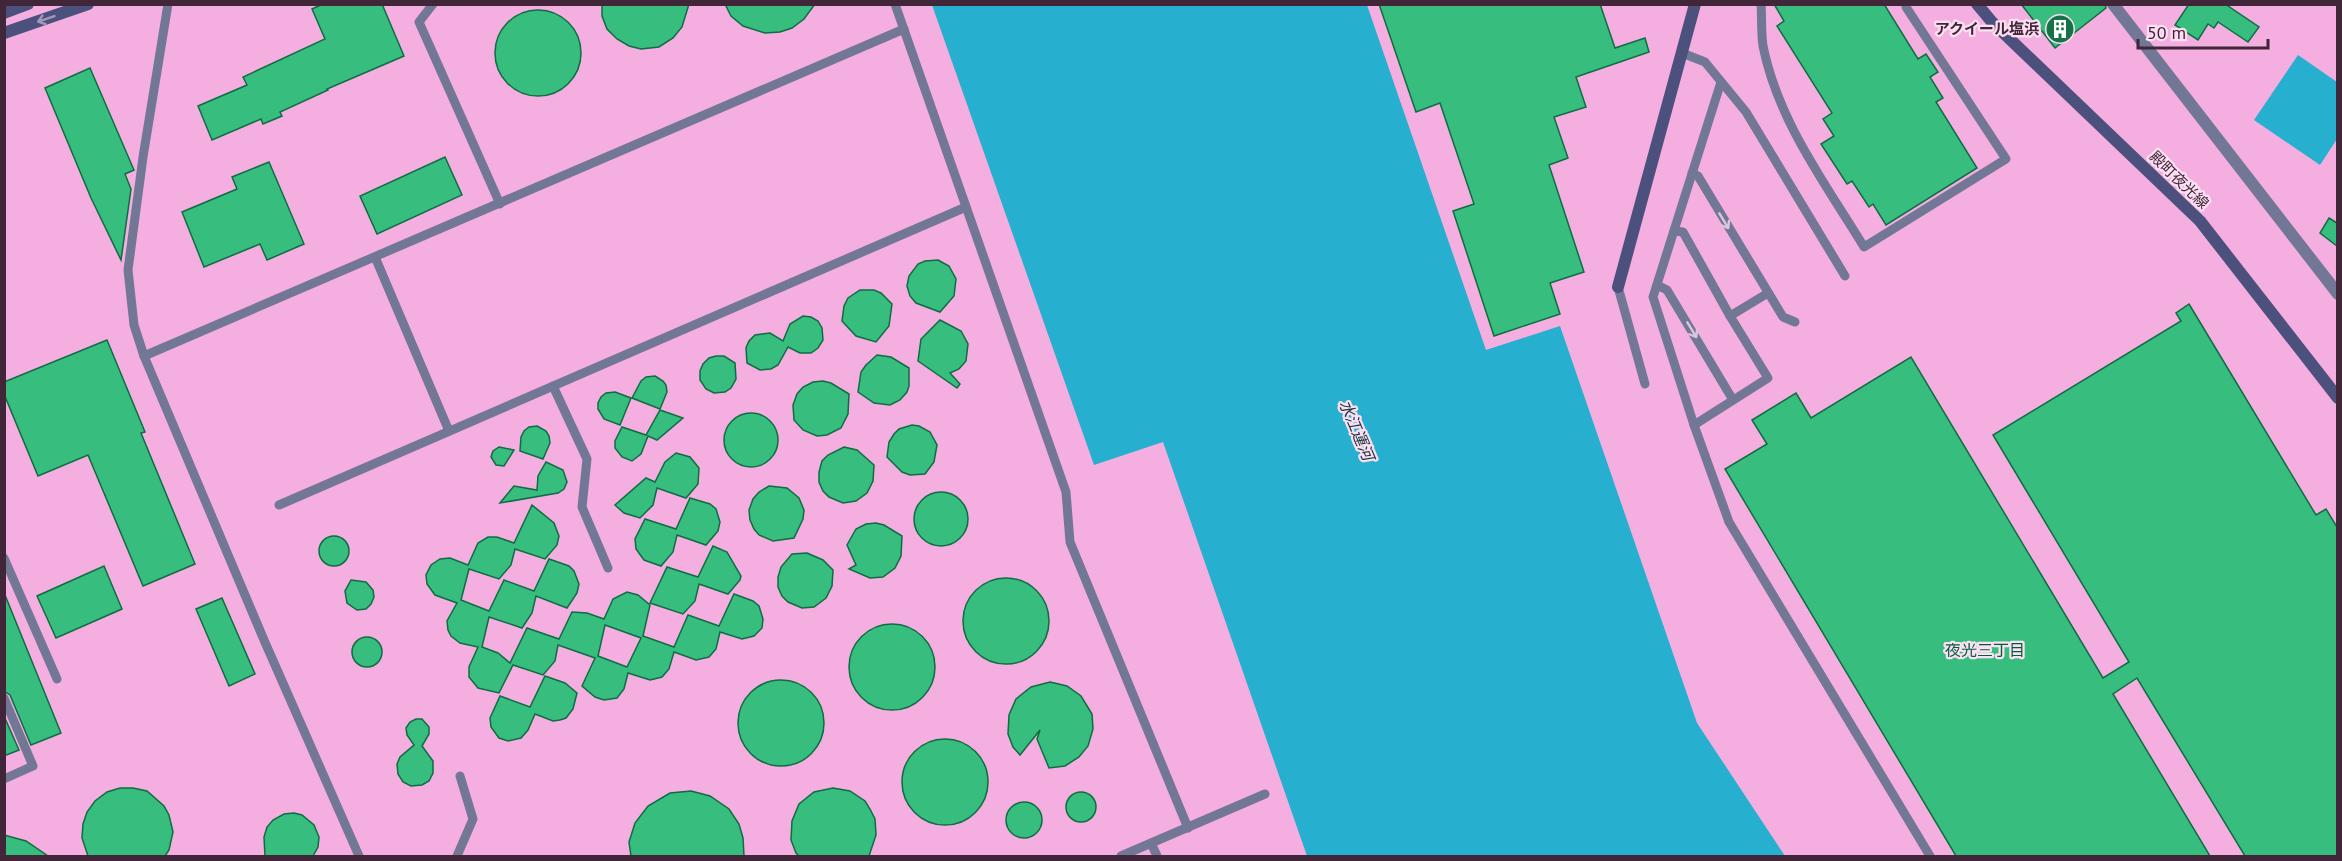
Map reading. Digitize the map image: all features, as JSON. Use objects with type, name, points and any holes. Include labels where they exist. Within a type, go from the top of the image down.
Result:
[{"type":"street","points":[[4,13],[28,4]]},
{"type":"street","points":[[4,33],[88,4]]},
{"type":"street","points":[[1618,287],[1695,4]]},
{"type":"street","name":"殿町夜光線","points":[[1977,4],[1992,22],[2200,221],[2337,398]]},
{"type":"street","points":[[2113,4],[2337,294]]},
{"type":"lane","points":[[168,4],[128,270],[134,326],[144,356],[264,640],[359,856]]},
{"type":"lane","points":[[433,4],[419,22],[500,204]]},
{"type":"lane","points":[[895,4],[1066,492],[1070,542],[1188,828]]},
{"type":"lane","points":[[1761,4],[1763,43],[1770,74],[1787,120],[1864,247],[2006,159],[1906,5]]},
{"type":"lane","points":[[144,356],[904,29]]},
{"type":"lane","points":[[1682,53],[1705,63],[1746,112],[1845,276]]},
{"type":"lane","points":[[1720,81],[1653,297],[1694,425],[1729,522],[1930,856]]},
{"type":"lane","points":[[1692,173],[1698,176],[1783,317],[1795,322]]},
{"type":"lane","points":[[279,505],[966,207]]},
{"type":"lane","points":[[1674,231],[1683,232],[1768,378],[1694,425]]},
{"type":"lane","points":[[375,257],[449,431]]},
{"type":"lane","points":[[1657,285],[1667,290],[1733,400]]},
{"type":"lane","points":[[1618,287],[1644,384]]},
{"type":"lane","points":[[1730,316],[1768,293]]},
{"type":"lane","points":[[553,386],[587,459],[582,507],[608,568]]},
{"type":"lane","points":[[4,558],[57,679]]},
{"type":"lane","points":[[4,698],[33,766],[4,779]]},
{"type":"lane","points":[[457,856],[473,819],[460,776]]},
{"type":"lane","points":[[1121,856],[1265,794]]},
{"type":"lane","points":[[1151,843],[1157,856]]},
{"type":"water","name":"水江運河","points":[[932,5],[1367,5],[1486,350],[1560,326],[1697,723],[1785,856],[1307,856],[1163,442],[1094,465]]},
{"type":"water","points":[[2298,55],[2337,82],[2337,139],[2320,165],[2254,120]]},
{"type":"building","points":[[323,4],[382,4],[404,56],[280,112],[282,116],[263,124],[261,119],[212,140],[198,106],[247,85],[243,77],[325,39],[312,9]]},
{"type":"building","points":[[602,4],[689,4],[682,27],[673,38],[659,47],[641,49],[629,46],[617,39],[607,29],[602,16]]},
{"type":"building","points":[[725,4],[815,4],[804,19],[792,28],[765,33],[743,26],[731,16]]},
{"type":"building","points":[[1379,4],[1600,4],[1615,48],[1645,38],[1649,52],[1576,77],[1586,107],[1554,117],[1568,158],[1549,165],[1584,272],[1550,283],[1560,314],[1494,336],[1453,211],[1474,204],[1440,103],[1416,112]]},
{"type":"building","points":[[1774,4],[1884,4],[1918,59],[1926,54],[1938,72],[1930,77],[1943,98],[1936,102],[1977,168],[1886,225],[1873,204],[1869,207],[1852,181],[1847,184],[1821,144],[1834,136],[1823,119],[1832,113],[1777,26],[1784,21]]},
{"type":"building","name":"アクイール塩浜","points":[[2021,4],[2105,4],[2106,8],[2055,48]]},
{"type":"building","points":[[2189,4],[2225,4],[2259,27],[2248,42],[2218,22],[2214,28],[2208,24],[2198,40],[2175,25]]},
{"type":"building","points":[[538,10],[554,14],[568,23],[577,37],[581,53],[577,69],[568,83],[554,92],[538,96],[522,92],[508,83],[499,69],[495,53],[499,37],[508,23],[522,14]]},
{"type":"building","points":[[90,68],[134,170],[125,174],[131,189],[121,260],[91,198],[45,88]]},
{"type":"building","points":[[445,157],[462,195],[377,234],[360,196]]},
{"type":"building","points":[[269,162],[304,244],[267,260],[260,244],[204,267],[182,212],[237,189],[232,177]]},
{"type":"building","points":[[2329,218],[2337,223],[2337,246],[2320,233]]},
{"type":"building","points":[[938,260],[949,266],[956,279],[954,296],[940,312],[916,303],[910,296],[907,286],[909,276],[918,264]]},
{"type":"building","points":[[860,290],[874,290],[881,293],[892,304],[889,326],[876,342],[856,336],[842,321],[844,306],[848,298]]},
{"type":"building","points":[[2189,304],[2316,515],[2326,509],[2337,527],[2337,856],[2245,856],[2137,678],[2113,694],[2210,856],[1956,856],[1725,469],[1767,444],[1752,420],[1796,393],[1811,418],[1911,357],[2103,678],[2129,662],[1993,435],[2181,321],[2176,313]]},
{"type":"building","points":[[803,316],[818,321],[822,328],[823,340],[818,348],[811,353],[800,353],[788,347],[778,365],[771,369],[760,370],[747,363],[746,348],[755,335],[770,333],[783,341],[790,324]]},
{"type":"building","points":[[940,320],[961,331],[968,344],[966,361],[959,369],[950,373],[960,384],[957,388],[918,361],[921,339]]},
{"type":"building","points":[[107,340],[145,432],[141,433],[195,564],[143,586],[88,455],[38,476],[4,394],[4,382]]},
{"type":"building","points":[[877,355],[891,357],[909,368],[907,392],[900,400],[890,405],[874,403],[858,392],[861,372]]},
{"type":"building","points":[[724,356],[735,363],[736,379],[731,388],[725,392],[714,393],[706,389],[700,380],[703,364],[709,358]]},
{"type":"building","points":[[655,376],[666,385],[667,392],[660,409],[632,398],[641,381],[646,377]]},
{"type":"building","points":[[823,381],[849,394],[848,414],[841,428],[827,435],[817,436],[803,430],[794,420],[793,405],[797,394],[803,387],[813,382]]},
{"type":"building","points":[[615,392],[631,398],[620,425],[604,419],[598,409],[601,397],[606,393]]},
{"type":"building","points":[[660,410],[683,418],[657,440],[648,436],[641,454],[632,461],[622,457],[615,448],[615,441],[622,427],[646,435]]},
{"type":"building","points":[[751,413],[761,415],[770,421],[776,430],[778,440],[776,450],[770,459],[761,465],[751,467],[741,465],[732,459],[726,450],[724,440],[726,430],[732,421],[741,415]]},
{"type":"building","points":[[912,425],[930,432],[937,445],[934,462],[925,474],[910,475],[902,472],[887,457],[889,442],[894,434],[899,429]]},
{"type":"building","points":[[537,426],[546,431],[549,436],[550,443],[543,459],[520,451],[524,431],[529,427]]},
{"type":"building","points":[[499,447],[514,450],[504,466],[496,465],[491,457],[493,451]]},
{"type":"building","points":[[844,447],[857,450],[874,465],[873,481],[867,493],[856,501],[843,503],[829,497],[823,491],[819,482],[819,472],[822,461],[828,455]]},
{"type":"building","points":[[676,453],[690,457],[699,468],[698,484],[686,498],[657,488],[653,505],[640,518],[624,513],[615,505],[646,478],[655,482],[665,462]]},
{"type":"building","points":[[546,462],[563,470],[567,482],[564,489],[558,493],[500,503],[514,486],[537,490],[538,476]]},
{"type":"building","points":[[769,486],[787,488],[799,498],[804,510],[803,519],[794,538],[773,541],[759,535],[754,529],[749,510],[753,499]]},
{"type":"building","points":[[936,492],[946,492],[956,496],[964,504],[968,519],[964,534],[956,542],[946,546],[936,546],[926,542],[918,534],[914,524],[914,514],[918,504],[926,496]]},
{"type":"building","points":[[690,498],[710,504],[716,509],[720,522],[718,531],[706,545],[677,535],[673,552],[661,566],[644,560],[636,549],[635,539],[645,519],[676,529]]},
{"type":"building","points":[[532,505],[554,523],[559,536],[557,545],[545,559],[515,549],[511,565],[499,579],[469,569],[461,600],[489,611],[504,580],[534,591],[549,559],[569,566],[574,571],[579,584],[577,593],[567,608],[536,596],[532,613],[522,628],[489,617],[482,647],[498,653],[510,663],[527,628],[559,639],[572,612],[587,613],[604,619],[613,599],[627,592],[638,595],[650,605],[643,636],[674,647],[688,615],[719,626],[734,594],[753,601],[759,606],[763,619],[762,628],[754,636],[742,639],[720,632],[716,649],[709,657],[696,660],[674,652],[669,669],[662,677],[650,680],[628,673],[624,689],[617,698],[604,700],[595,697],[582,686],[595,658],[558,645],[555,661],[543,675],[513,665],[499,693],[478,688],[469,677],[469,667],[478,647],[460,643],[451,636],[447,621],[457,603],[435,595],[427,584],[426,575],[431,565],[440,559],[450,558],[468,565],[478,543],[488,537],[497,537],[514,543]],"holes":[[[605,625],[641,638],[627,667],[598,656]]]},
{"type":"building","points":[[876,523],[902,536],[901,556],[895,568],[883,577],[870,578],[849,569],[856,565],[847,545],[856,529],[866,524]]},
{"type":"building","points":[[334,536],[340,537],[348,545],[348,557],[340,565],[334,566],[328,565],[320,557],[319,551],[320,545],[328,537]]},
{"type":"building","points":[[713,546],[727,552],[741,576],[728,594],[699,584],[695,601],[683,614],[650,603],[667,567],[698,577]]},
{"type":"building","points":[[807,553],[823,560],[833,570],[832,586],[826,598],[814,607],[802,608],[788,602],[782,596],[778,587],[778,577],[781,567],[792,554]]},
{"type":"building","points":[[104,566],[122,609],[56,638],[37,596]]},
{"type":"building","points":[[1006,578],[1022,582],[1036,591],[1045,605],[1049,621],[1045,637],[1036,651],[1022,660],[1006,664],[990,660],[976,651],[967,637],[963,621],[967,605],[976,591],[990,582]]},
{"type":"building","points":[[351,580],[366,582],[373,590],[374,597],[366,609],[357,610],[347,603],[345,591]]},
{"type":"building","points":[[5,595],[61,733],[31,745],[10,695],[4,691]]},
{"type":"building","points":[[222,598],[255,674],[229,686],[196,609]]},
{"type":"building","points":[[892,624],[908,628],[922,637],[931,651],[935,667],[931,683],[922,697],[908,706],[892,710],[876,706],[862,697],[853,683],[849,667],[853,651],[862,637],[876,628]]},
{"type":"building","points":[[367,637],[377,642],[382,652],[377,662],[367,667],[357,662],[352,652],[357,642]]},
{"type":"building","points":[[545,676],[565,683],[577,693],[573,709],[566,718],[553,721],[535,714],[528,730],[521,738],[508,741],[499,738],[491,727],[490,718],[500,696],[530,707]]},
{"type":"building","points":[[781,680],[797,684],[811,693],[820,707],[824,723],[820,739],[811,753],[797,762],[781,766],[765,762],[751,753],[742,739],[738,723],[742,707],[751,693],[765,684]]},
{"type":"building","points":[[1050,682],[1067,686],[1081,696],[1092,714],[1093,729],[1088,746],[1079,757],[1065,766],[1049,768],[1037,739],[1040,730],[1020,755],[1013,747],[1008,734],[1009,715],[1016,699],[1031,687]]},
{"type":"building","points":[[4,716],[19,750],[4,756]]},
{"type":"building","points":[[416,719],[422,719],[429,727],[429,734],[422,746],[433,761],[433,773],[429,781],[422,785],[411,786],[403,782],[398,774],[397,764],[400,757],[414,745],[407,735],[406,728]]},
{"type":"building","points":[[945,739],[961,743],[975,752],[984,766],[988,782],[984,798],[975,812],[961,821],[945,825],[929,821],[915,812],[906,798],[902,782],[906,766],[915,752],[929,743]]},
{"type":"building","points":[[120,788],[147,791],[164,806],[173,832],[169,850],[165,856],[88,856],[82,838],[87,812],[95,801],[107,792]]},
{"type":"building","points":[[833,788],[850,791],[865,801],[870,809],[875,819],[876,835],[869,856],[799,856],[796,853],[791,840],[792,821],[799,804],[814,792]]},
{"type":"building","points":[[691,791],[710,796],[729,809],[739,824],[744,856],[631,856],[629,842],[635,823],[648,806],[670,793]]},
{"type":"building","points":[[1081,792],[1091,797],[1096,807],[1091,817],[1081,822],[1071,817],[1066,807],[1071,797]]},
{"type":"building","points":[[1024,802],[1037,807],[1042,820],[1037,833],[1024,838],[1011,833],[1006,820],[1011,807]]},
{"type":"building","points":[[284,814],[302,815],[314,825],[319,837],[318,847],[313,856],[265,856],[264,837],[267,827],[273,820]]},
{"type":"building","points":[[4,835],[26,841],[48,856],[4,856]]},
{"type":"place","name":"アクイール塩浜","points":[[2060,29]]},
{"type":"district","name":"夜光三丁目","points":[[1985,650]]}]
